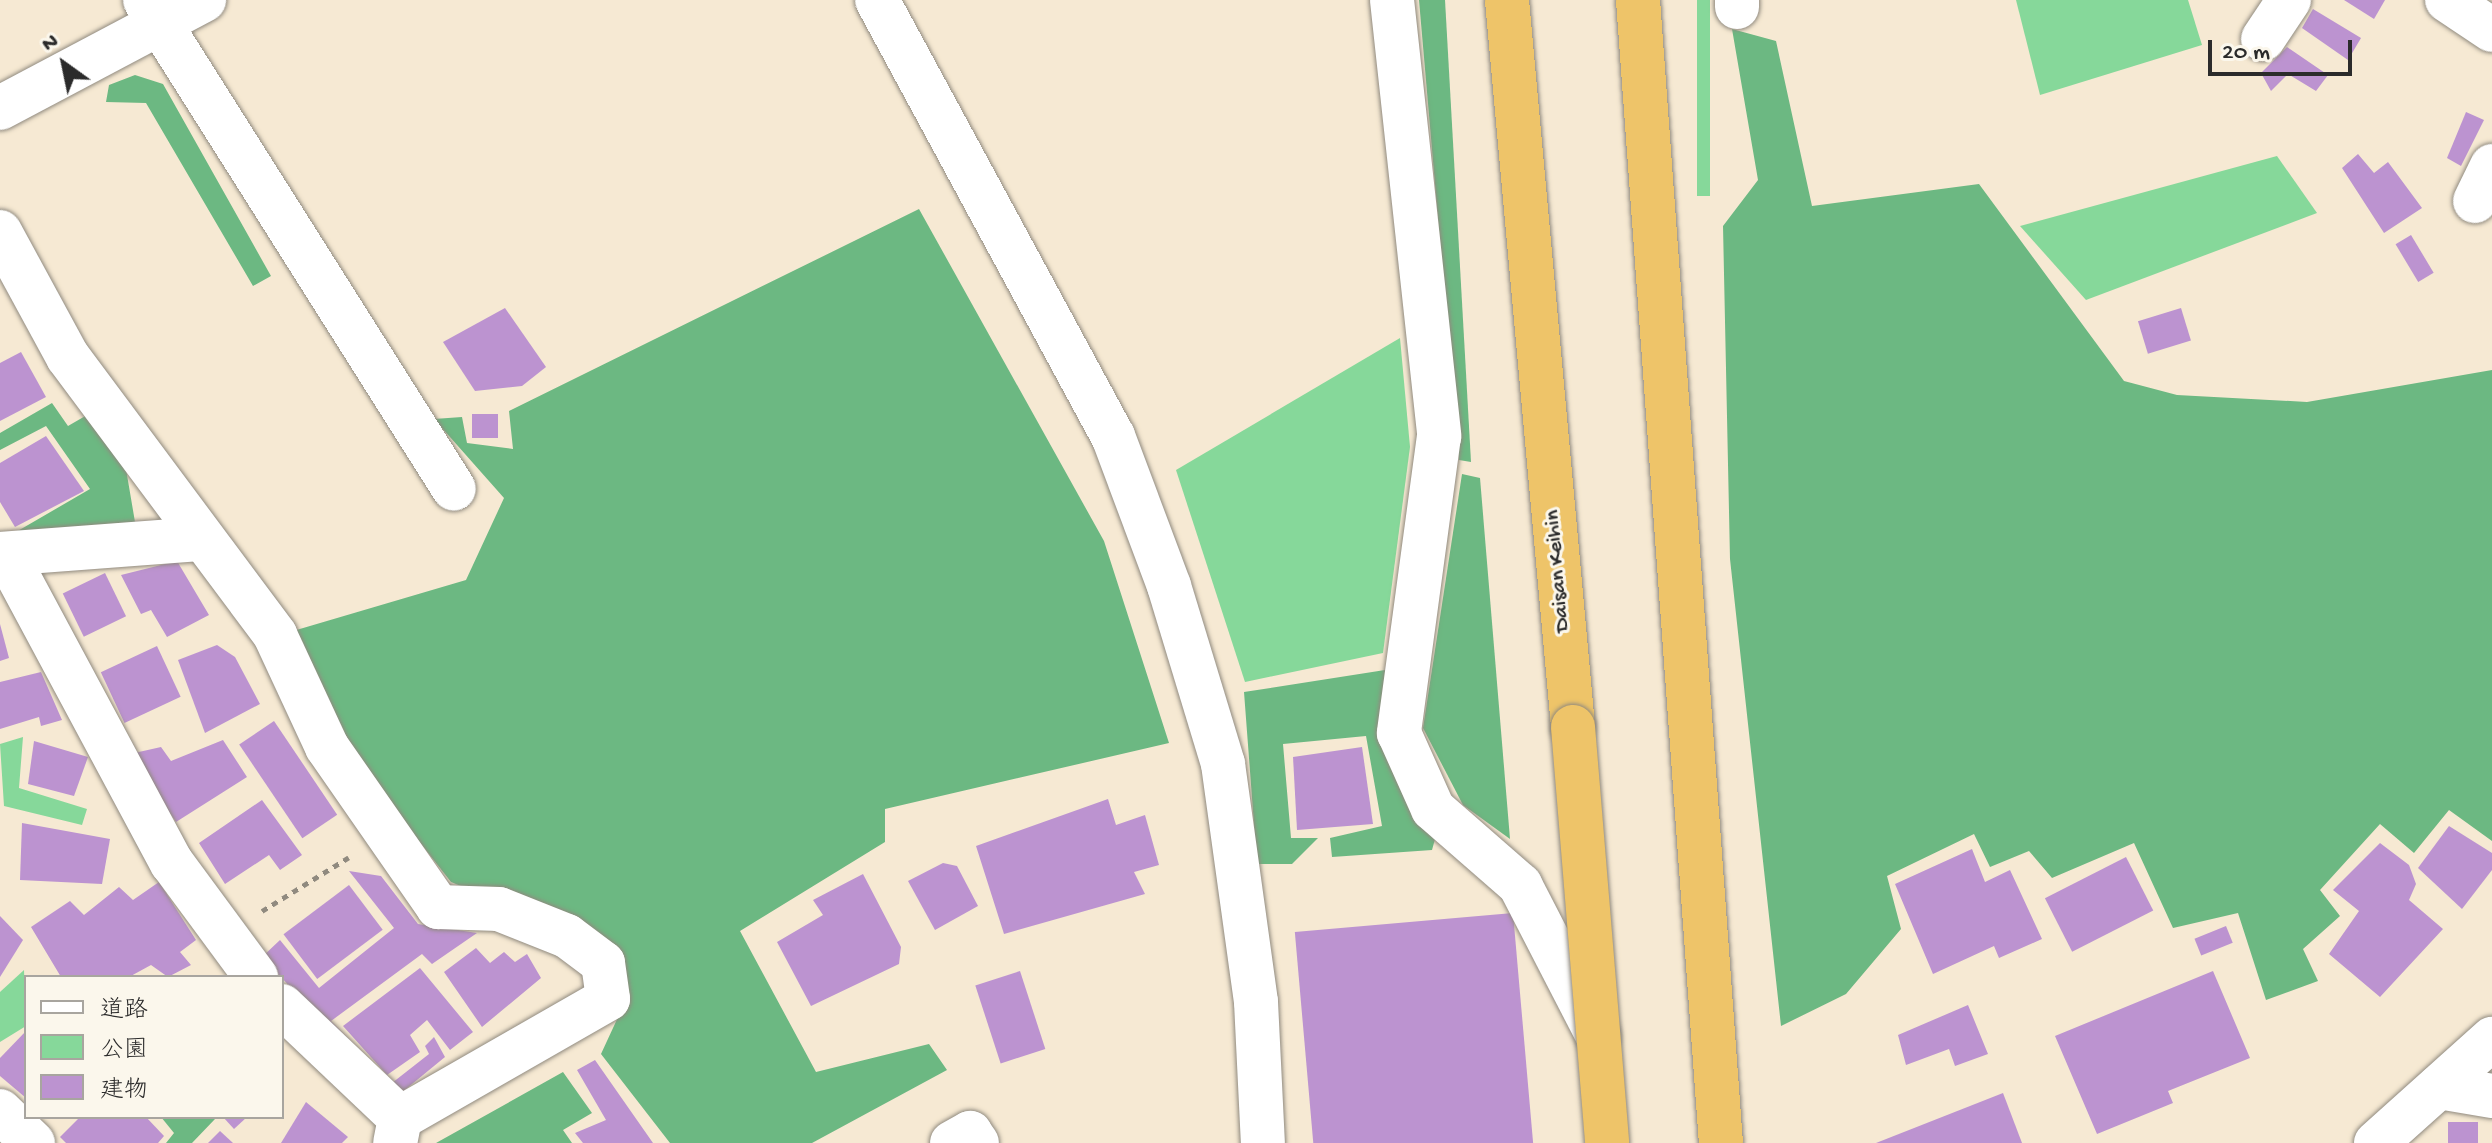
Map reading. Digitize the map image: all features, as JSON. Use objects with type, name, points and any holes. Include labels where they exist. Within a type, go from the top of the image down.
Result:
[{"type":"highway","name":"Daisan Keihin","points":[[1507,0],[1607,1143]]},
{"type":"highway","points":[[1638,0],[1686,715],[1721,1143]]},
{"type":"street","points":[[0,107],[151,12],[204,0]]},
{"type":"street","points":[[877,0],[1113,436],[1169,586],[1223,764],[1256,1002],[1263,1143]]},
{"type":"street","points":[[1392,0],[1439,436],[1399,733],[1433,809],[1520,885],[1596,1030],[1626,1143]]},
{"type":"street","points":[[2263,39],[2289,0]]},
{"type":"street","points":[[2447,0],[2492,30]]},
{"type":"street","points":[[151,12],[454,489]]},
{"type":"street","points":[[0,232],[68,357],[199,539],[275,635],[327,747],[384,835],[438,907],[499,909],[567,936],[603,963],[608,999],[397,1131],[284,1008]]},
{"type":"street","points":[[199,539],[3,554],[172,863],[221,937],[254,975]]},
{"type":"street","points":[[2382,1141],[2492,1039]]},
{"type":"street","points":[[2439,1087],[2492,1096]]},
{"type":"street","points":[[0,1111],[33,1143]]},
{"type":"street","points":[[952,1143],[970,1133],[977,1143]]},
{"type":"path","points":[[221,937],[384,835]]},
{"type":"green space","points":[[1419,0],[1445,0],[1471,462],[1459,460]]},
{"type":"green space","points":[[1697,0],[1710,0],[1710,196],[1697,196]]},
{"type":"green space","points":[[2016,0],[2188,0],[2202,45],[2040,95]]},
{"type":"green space","points":[[1732,29],[1776,41],[1812,206],[1979,184],[2124,381],[2177,395],[2307,402],[2492,370],[2492,841],[2449,810],[2414,853],[2380,824],[2320,890],[2340,916],[2303,949],[2318,981],[2266,1000],[2238,913],[2173,928],[2134,843],[2052,878],[2029,851],[1990,867],[1974,834],[1887,876],[1901,929],[1846,994],[1781,1026],[1730,559],[1723,226],[1758,180]]},
{"type":"green space","points":[[135,75],[163,84],[271,276],[253,286],[146,103],[106,102],[109,85]]},
{"type":"green space","points":[[2277,156],[2317,213],[2086,300],[2020,226]]},
{"type":"green space","points":[[919,209],[1104,541],[1169,743],[885,809],[885,842],[740,931],[816,1072],[929,1044],[947,1070],[812,1143],[670,1143],[601,1054],[625,1002],[612,948],[451,882],[335,734],[293,631],[466,580],[504,498],[434,419],[462,417],[467,443],[513,449],[509,411]]},
{"type":"green space","points":[[1400,338],[1410,447],[1383,653],[1245,682],[1176,470]]},
{"type":"green space","points":[[52,403],[68,426],[87,415],[126,469],[135,522],[16,532],[90,489],[46,426],[0,450],[0,433]]},
{"type":"green space","points":[[1462,474],[1480,478],[1510,839],[1463,805],[1423,728]]},
{"type":"green space","points":[[1385,670],[1386,735],[1437,832],[1432,850],[1332,857],[1330,838],[1382,826],[1366,736],[1283,744],[1291,838],[1318,838],[1292,864],[1257,864],[1244,692]]},
{"type":"green space","points":[[23,737],[19,788],[87,809],[82,825],[4,806],[0,744]]},
{"type":"green space","points":[[24,970],[24,1027],[0,1042],[0,992]]},
{"type":"green space","points":[[563,1072],[592,1113],[563,1130],[572,1143],[436,1143]]},
{"type":"green space","points":[[163,1119],[215,1119],[192,1143],[166,1143],[174,1133]]},
{"type":"building","points":[[2344,0],[2385,0],[2374,19]]},
{"type":"building","points":[[2313,9],[2361,38],[2348,60],[2302,28]]},
{"type":"building","points":[[2287,47],[2328,75],[2316,91],[2288,74],[2271,91],[2261,73]]},
{"type":"building","points":[[2466,112],[2484,120],[2461,166],[2447,158]]},
{"type":"building","points":[[2358,154],[2374,173],[2388,162],[2422,208],[2384,233],[2342,168]]},
{"type":"building","points":[[2411,235],[2434,273],[2418,282],[2396,244]]},
{"type":"building","points":[[505,308],[546,367],[522,386],[475,391],[443,342]]},
{"type":"building","points":[[2181,308],[2191,341],[2148,354],[2138,321]]},
{"type":"building","points":[[21,352],[46,397],[0,421],[0,363]]},
{"type":"building","points":[[472,414],[498,414],[498,438],[472,438]]},
{"type":"building","points":[[46,436],[84,491],[15,527],[0,502],[0,463]]},
{"type":"building","points":[[177,561],[209,615],[167,637],[151,610],[141,614],[121,575]]},
{"type":"building","points":[[105,573],[126,616],[84,637],[63,594]]},
{"type":"building","points":[[0,624],[9,658],[0,661]]},
{"type":"building","points":[[217,645],[235,657],[260,704],[205,733],[178,660]]},
{"type":"building","points":[[157,646],[181,697],[124,723],[101,672]]},
{"type":"building","points":[[41,672],[62,720],[41,726],[39,717],[0,729],[0,682]]},
{"type":"building","points":[[274,721],[337,815],[302,838],[239,744]]},
{"type":"building","points":[[223,740],[247,777],[176,822],[130,754],[161,747],[171,761]]},
{"type":"building","points":[[34,741],[88,757],[74,796],[28,784]]},
{"type":"building","points":[[1362,747],[1373,824],[1297,830],[1293,757]]},
{"type":"building","points":[[1108,799],[1116,825],[1145,815],[1159,865],[1134,872],[1145,894],[1004,934],[976,846]]},
{"type":"building","points":[[262,800],[302,855],[280,870],[269,855],[225,884],[199,843]]},
{"type":"building","points":[[22,823],[110,839],[102,884],[20,880]]},
{"type":"building","points":[[2449,826],[2492,853],[2492,870],[2462,909],[2418,868]]},
{"type":"building","points":[[2380,843],[2409,865],[2416,884],[2409,900],[2443,929],[2380,997],[2329,954],[2359,911],[2333,890]]},
{"type":"building","points":[[1972,849],[1985,882],[2010,870],[2042,939],[1999,958],[1994,946],[1933,974],[1895,884]]},
{"type":"building","points":[[2126,857],[2153,910],[2072,952],[2045,898]]},
{"type":"building","points":[[943,863],[957,866],[978,906],[935,930],[908,881]]},
{"type":"building","points":[[349,871],[381,876],[418,924],[477,933],[432,964],[422,954],[331,1021],[392,1083],[429,1054],[425,1046],[434,1037],[445,1057],[395,1098],[284,980],[284,975],[279,975],[262,957],[280,940],[319,988],[394,928]]},
{"type":"building","points":[[863,874],[901,947],[899,964],[811,1006],[777,942],[823,915],[813,900]]},
{"type":"building","points":[[159,882],[196,940],[180,952],[191,965],[172,975],[165,975],[151,965],[133,975],[60,975],[31,927],[70,901],[84,915],[119,887],[133,900]]},
{"type":"building","points":[[349,885],[383,930],[317,979],[284,934]]},
{"type":"building","points":[[1513,913],[1533,1143],[1313,1143],[1295,932]]},
{"type":"building","points":[[0,916],[23,940],[0,977]]},
{"type":"building","points":[[2226,926],[2233,943],[2201,955],[2194,939]]},
{"type":"building","points":[[476,948],[490,963],[504,952],[515,962],[527,954],[541,978],[482,1027],[444,972]]},
{"type":"building","points":[[420,968],[473,1032],[450,1050],[427,1020],[410,1035],[420,1052],[387,1075],[343,1026]]},
{"type":"building","points":[[1020,971],[1045,1049],[1001,1064],[975,986]]},
{"type":"building","points":[[2213,971],[2250,1058],[2168,1091],[2173,1103],[2097,1134],[2055,1036]]},
{"type":"building","points":[[1968,1005],[1988,1054],[1955,1066],[1949,1049],[1906,1065],[1898,1035]]},
{"type":"building","points":[[24,1033],[24,1096],[0,1076],[0,1058]]},
{"type":"building","points":[[595,1060],[653,1143],[583,1143],[575,1133],[606,1120],[577,1070]]},
{"type":"building","points":[[2003,1093],[2022,1143],[1876,1143]]},
{"type":"building","points":[[306,1102],[348,1137],[342,1143],[281,1143]]},
{"type":"building","points":[[78,1119],[148,1119],[164,1136],[158,1143],[66,1143],[60,1137]]},
{"type":"building","points":[[225,1119],[245,1119],[234,1129]]},
{"type":"building","points":[[2448,1122],[2478,1122],[2478,1143],[2448,1143]]},
{"type":"building","points":[[220,1131],[233,1143],[208,1143]]}]
